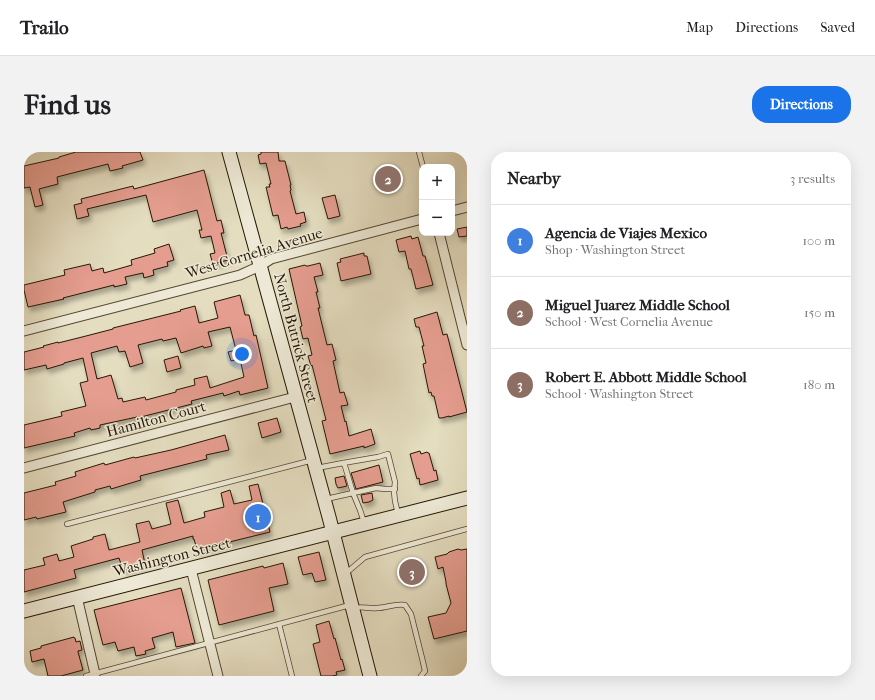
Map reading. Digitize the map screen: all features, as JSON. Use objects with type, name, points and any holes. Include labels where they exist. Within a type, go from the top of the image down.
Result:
[{"type":"street","name":"North Butrick Street","points":[[229,152],[333,532],[370,676]]},
{"type":"street","points":[[455,210],[467,207]]},
{"type":"street","name":"West Cornelia Avenue","points":[[24,331],[240,275],[260,266],[271,258],[419,220]]},
{"type":"street","points":[[440,236],[467,345]]},
{"type":"street","name":"Hamilton Court","points":[[24,468],[296,398]]},
{"type":"street","name":"Washington Street","points":[[24,611],[467,498]]},
{"type":"street","points":[[191,569],[218,676]]},
{"type":"street","points":[[77,597],[89,675]]},
{"type":"lane","points":[[419,152],[422,164]]},
{"type":"lane","points":[[67,524],[314,465],[342,463],[388,454],[395,482],[395,501],[398,516]]},
{"type":"lane","points":[[342,463],[345,466],[352,493],[365,524]]},
{"type":"lane","points":[[324,499],[376,488],[395,489]]},
{"type":"lane","points":[[344,575],[365,556],[467,529]]},
{"type":"lane","points":[[89,675],[352,606],[376,608],[400,604],[405,605],[411,614],[424,662],[425,671],[421,676]]},
{"type":"lane","points":[[279,624],[292,676]]},
{"type":"building","points":[[76,152],[140,152],[143,160],[122,166],[123,168],[110,171],[108,164],[57,177],[58,184],[39,189],[43,205],[35,207],[30,187],[24,188],[24,166],[59,158]]},
{"type":"building","points":[[261,152],[278,152],[279,161],[285,161],[291,185],[290,191],[296,214],[304,212],[306,222],[300,224],[301,226],[281,229],[278,215],[273,216],[266,187],[270,187],[269,184],[271,184],[266,163],[260,164],[258,155],[261,154]]},
{"type":"building","points":[[204,170],[217,221],[221,220],[224,233],[221,233],[228,260],[213,264],[210,254],[215,253],[211,236],[201,238],[199,230],[202,230],[197,210],[153,222],[146,195],[87,209],[89,216],[77,219],[74,205],[82,203],[81,199],[133,186],[134,189]]},
{"type":"building","points":[[335,195],[340,216],[328,219],[322,198]]},
{"type":"building","points":[[467,227],[467,236],[459,237],[457,229]]},
{"type":"building","points":[[411,236],[412,239],[418,237],[433,285],[416,289],[405,251],[399,252],[396,240]]},
{"type":"building","points":[[169,244],[174,260],[167,262],[168,266],[153,270],[154,275],[144,278],[143,273],[125,277],[127,284],[114,287],[114,285],[28,307],[24,285],[65,275],[64,270],[90,264],[92,271],[103,268],[104,273],[132,265],[131,260],[155,253],[154,249]]},
{"type":"building","points":[[364,253],[364,256],[367,256],[371,274],[341,281],[337,263],[341,262],[340,259]]},
{"type":"building","points":[[320,263],[323,275],[314,277],[318,292],[316,292],[320,308],[318,308],[327,345],[332,344],[336,360],[333,361],[340,393],[344,392],[348,405],[341,406],[349,436],[371,429],[375,444],[364,448],[364,446],[330,454],[322,421],[326,420],[312,365],[311,366],[308,356],[312,355],[308,338],[303,339],[300,327],[302,326],[289,269]]},
{"type":"building","points":[[240,295],[245,315],[249,315],[254,336],[256,335],[268,388],[240,395],[239,391],[224,396],[223,393],[191,401],[192,404],[137,418],[100,425],[100,428],[91,430],[90,428],[74,433],[75,436],[24,448],[24,425],[62,416],[61,412],[86,406],[80,383],[88,381],[83,358],[47,369],[46,365],[24,370],[24,352],[195,306],[199,323],[218,318],[214,302]],"holes":[[[230,327],[236,350],[228,352],[231,361],[240,359],[244,377],[210,388],[207,376],[194,379],[195,385],[176,390],[176,392],[146,400],[145,397],[123,402],[122,398],[118,399],[111,375],[97,379],[91,353],[117,346],[119,352],[125,351],[130,367],[143,363],[138,345],[162,339],[163,341],[176,338],[181,353],[203,346],[204,348],[212,346],[208,332]]]},
{"type":"building","points":[[437,312],[443,335],[447,334],[467,412],[442,418],[439,418],[434,396],[432,396],[431,392],[429,393],[423,364],[426,363],[422,346],[424,346],[419,327],[416,327],[414,319]]},
{"type":"building","points":[[178,356],[181,368],[167,372],[164,360]]},
{"type":"building","points":[[277,418],[281,432],[262,438],[258,423]]},
{"type":"building","points":[[225,435],[229,450],[206,455],[207,459],[140,476],[141,480],[111,489],[110,486],[95,490],[95,492],[63,502],[66,512],[37,519],[36,517],[24,520],[24,493],[56,485],[55,482],[76,476],[75,472],[104,463],[105,465],[134,457],[171,450]]},
{"type":"building","points":[[420,451],[421,454],[427,452],[429,453],[434,471],[436,470],[438,480],[420,485],[410,454]]},
{"type":"building","points":[[379,465],[383,482],[356,489],[351,473]]},
{"type":"building","points":[[344,476],[347,486],[338,488],[335,478]]},
{"type":"building","points":[[258,484],[270,532],[197,550],[193,536],[142,550],[145,564],[123,570],[119,558],[74,570],[76,578],[24,592],[24,570],[45,565],[43,558],[57,554],[59,561],[74,557],[71,546],[105,534],[109,550],[140,542],[136,524],[149,521],[152,529],[171,524],[166,503],[178,500],[184,523],[205,517],[204,512],[224,507],[221,493],[230,490],[234,504],[252,500],[249,486]]},
{"type":"building","points":[[372,493],[373,500],[363,503],[361,495]]},
{"type":"building","points":[[458,549],[467,549],[467,631],[434,639],[428,617],[446,613],[451,603],[443,567],[438,569],[435,557]]},
{"type":"building","points":[[319,552],[326,580],[315,582],[312,573],[303,575],[298,557]]},
{"type":"building","points":[[283,563],[288,584],[269,588],[274,611],[219,625],[208,580],[263,566],[264,568]]},
{"type":"building","points":[[181,588],[195,643],[176,647],[173,632],[152,638],[155,648],[145,651],[146,654],[136,656],[134,647],[118,651],[115,642],[103,645],[94,610]]},
{"type":"building","points":[[329,621],[345,670],[336,672],[337,675],[321,676],[313,644],[320,642],[316,625]]},
{"type":"building","points":[[74,637],[76,642],[80,641],[82,650],[78,652],[83,670],[61,676],[48,676],[44,659],[32,662],[30,651],[41,648],[41,646]]},
{"type":"place","name":"Miguel Juarez Middle School","points":[[388,179]]},
{"type":"place","name":"Agencia de Viajes Mexico","points":[[258,517]]},
{"type":"place","name":"Robert E. Abbott Middle School","points":[[412,572]]}]
